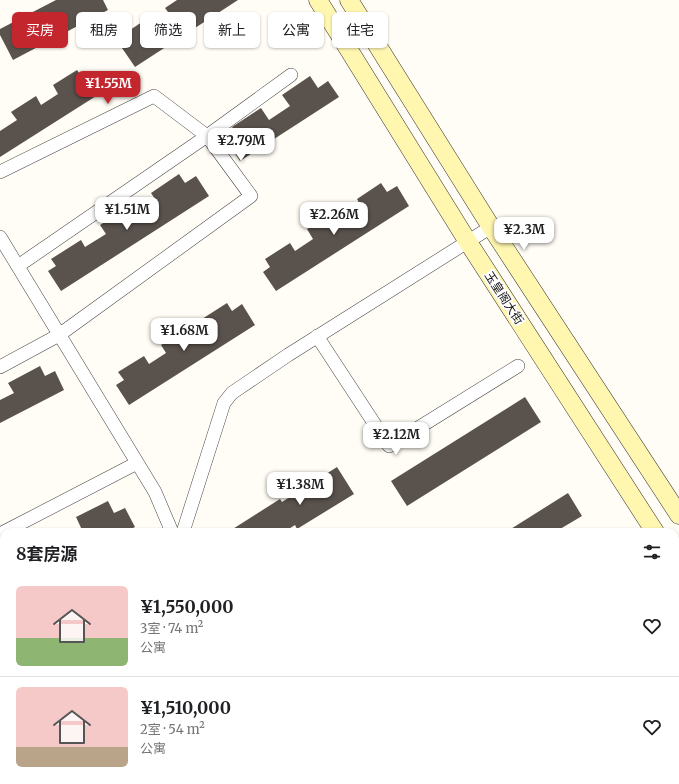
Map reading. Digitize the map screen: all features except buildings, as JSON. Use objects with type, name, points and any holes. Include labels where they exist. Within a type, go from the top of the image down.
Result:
[{"type":"street","name":"玉皇阁大街","points":[[318,0],[468,242],[653,528]]},
{"type":"street","points":[[349,0],[491,227],[679,515]]},
{"type":"street","points":[[18,266],[207,136],[291,75]]},
{"type":"street","points":[[0,172],[154,96],[207,136],[251,196],[59,335],[0,367]]},
{"type":"street","points":[[184,528],[224,403],[232,393],[317,336],[491,227]]},
{"type":"street","points":[[0,237],[155,492],[170,528]]},
{"type":"street","points":[[317,336],[390,446],[518,366]]},
{"type":"street","points":[[12,528],[137,463]]}]
